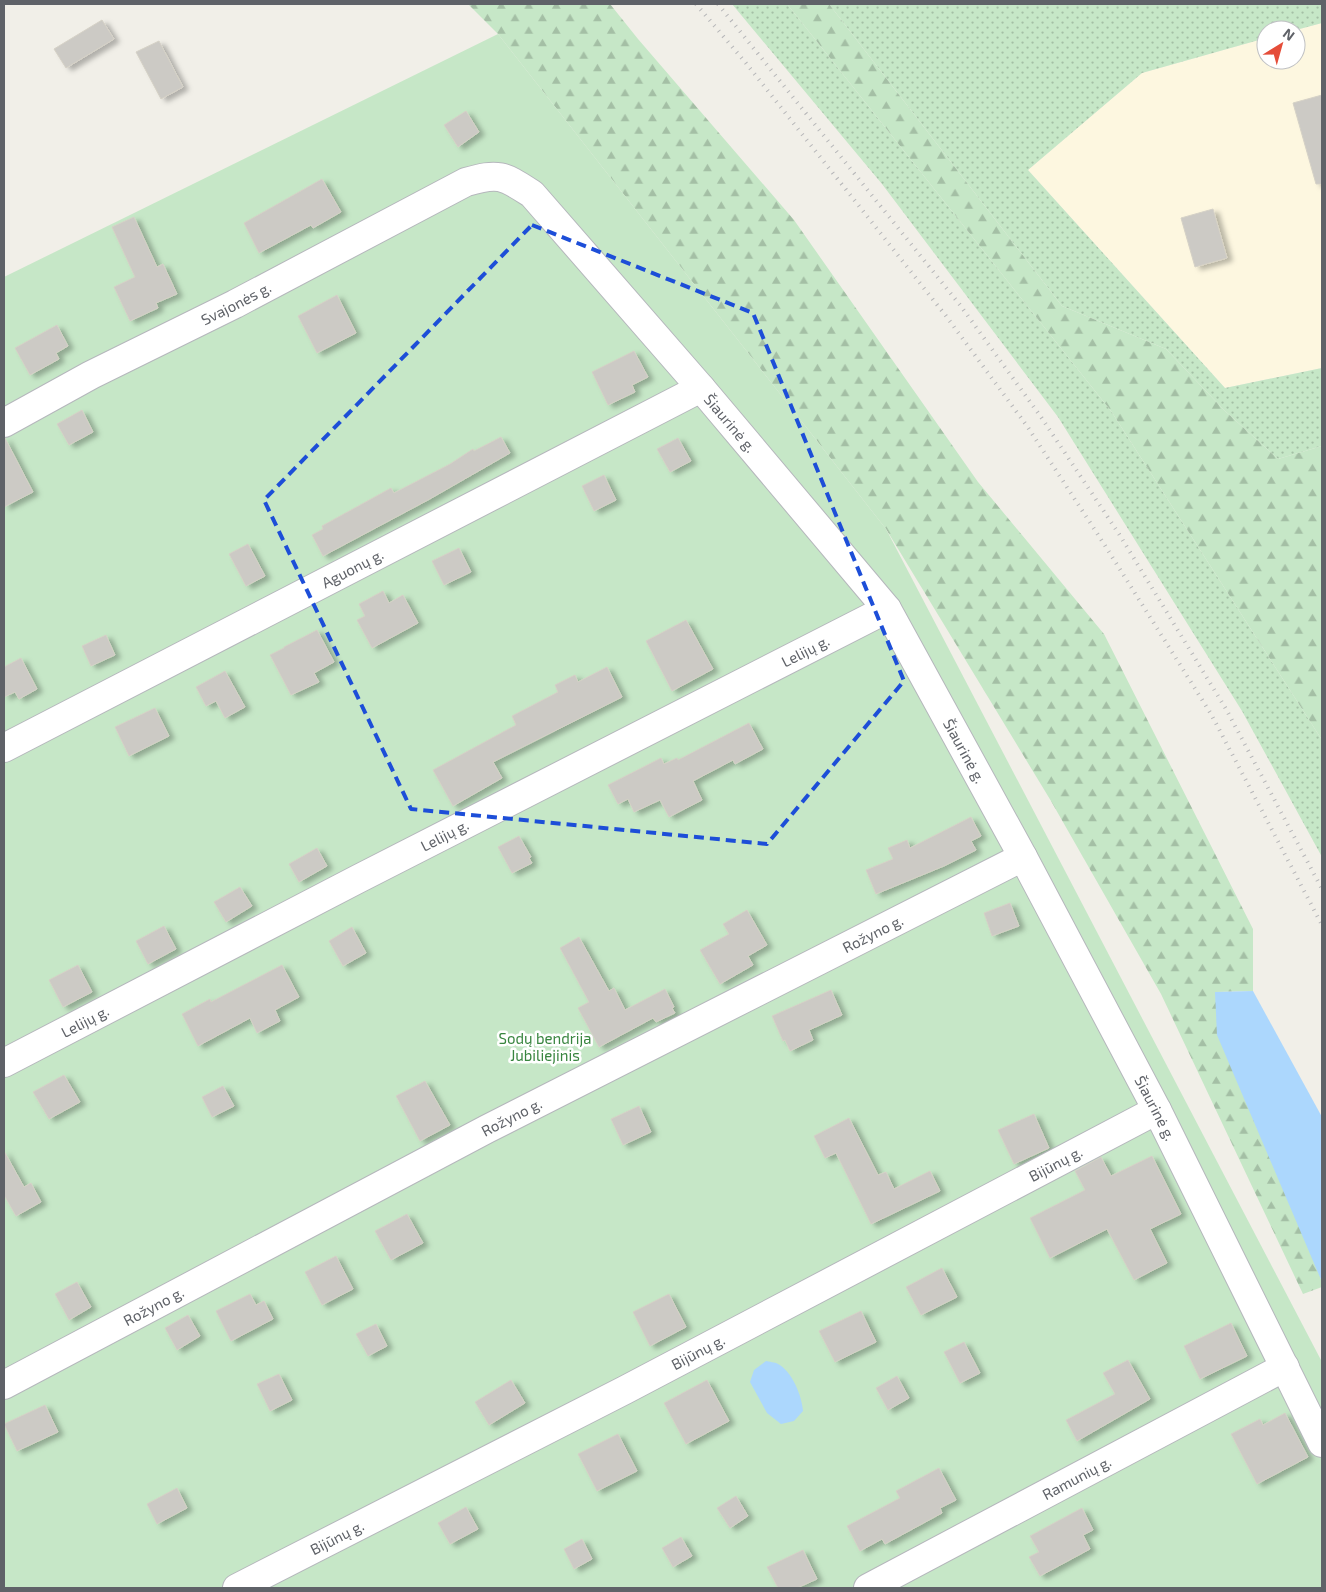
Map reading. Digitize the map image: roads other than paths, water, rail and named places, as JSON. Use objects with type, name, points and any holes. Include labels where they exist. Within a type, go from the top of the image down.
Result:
[{"type":"street","name":"Šiaurinė g.","points":[[466,182],[485,176],[507,177],[532,194],[701,388],[887,609],[1023,856],[1157,1110],[1322,1444]]},
{"type":"street","name":"Svajonės g.","points":[[4,423],[91,375],[235,304],[466,182]]},
{"type":"street","name":"Aguonų g.","points":[[4,748],[701,388]]},
{"type":"street","name":"Lelijų g.","points":[[4,1064],[358,879],[887,609]]},
{"type":"street","name":"Rožyno g.","points":[[4,1385],[487,1129],[1023,856]]},
{"type":"street","name":"Bijūnų g.","points":[[237,1588],[625,1390],[1157,1110]]},
{"type":"street","name":"Ramunių g.","points":[[868,1588],[1285,1367]]},
{"type":"water","points":[[1253,991],[1322,1117],[1322,1282],[1217,1035],[1215,992]]},
{"type":"water","points":[[766,1361],[777,1363],[783,1367],[795,1384],[801,1398],[803,1411],[794,1421],[781,1424],[767,1413],[750,1382],[754,1370]]},
{"type":"railway","points":[[696,4],[745,62],[946,316],[1027,426],[1211,714],[1322,925]]},
{"type":"railway","points":[[718,4],[960,305],[1041,417],[1119,534],[1226,709],[1322,889]]},
{"type":"park label","name":"Sodų bendrija Jubiliejinis","points":[[545,1046]]}]
